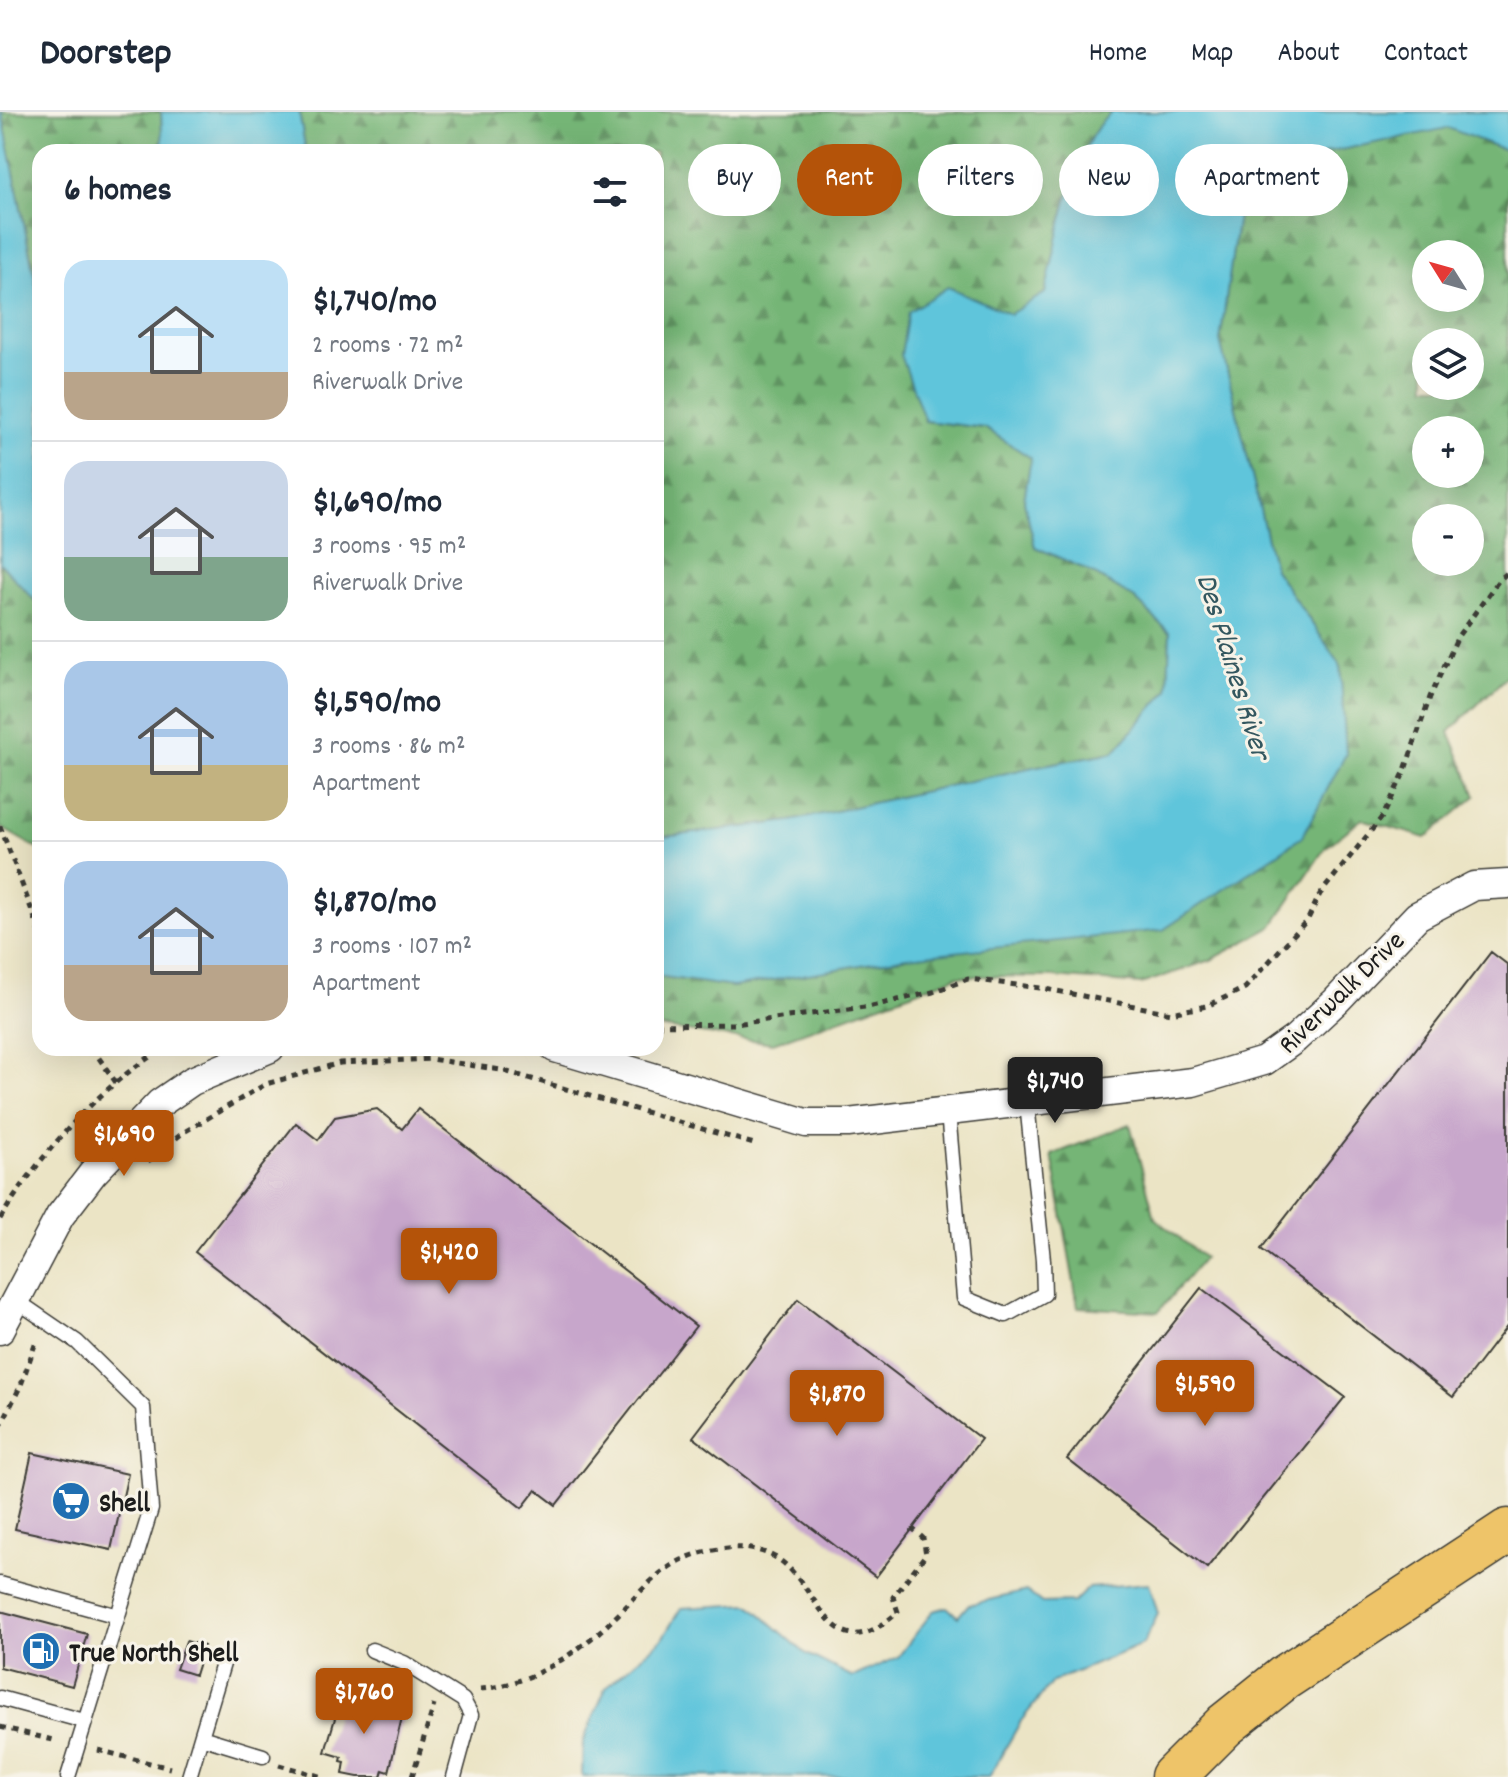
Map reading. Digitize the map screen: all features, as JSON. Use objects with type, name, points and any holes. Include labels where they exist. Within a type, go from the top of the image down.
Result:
[{"type":"main road","points":[[1173,1777],[1225,1725],[1284,1678],[1508,1531]]},
{"type":"main road","points":[[1147,1777],[1202,1716],[1259,1677],[1284,1678]]},
{"type":"street","name":"Riverwalk Drive","points":[[583,1056],[806,1123],[848,1123],[1193,1082],[1264,1061],[1295,1039],[1417,916],[1474,886],[1508,884]]},
{"type":"street","points":[[0,1330],[7,1296],[60,1216],[93,1173],[160,1103],[192,1081],[251,1056]]},
{"type":"lane","points":[[948,1112],[964,1298],[1006,1315],[1044,1294],[1027,1103]]},
{"type":"lane","points":[[7,1296],[77,1342],[143,1407],[151,1509],[68,1777]]},
{"type":"lane","points":[[0,1584],[118,1616]]},
{"type":"lane","points":[[372,1650],[404,1663],[463,1700],[471,1715],[454,1777]]},
{"type":"lane","points":[[189,1777],[225,1657]]},
{"type":"lane","points":[[0,1698],[84,1721]]},
{"type":"lane","points":[[201,1737],[263,1756]]},
{"type":"path","points":[[664,1025],[735,1024],[872,1006],[933,992],[968,979],[1041,988],[1171,1013],[1207,1006],[1245,988],[1308,919],[1320,894],[1383,816],[1404,773],[1430,697],[1458,636],[1508,572]]},
{"type":"path","points":[[0,826],[32,911]]},
{"type":"path","points":[[98,1056],[117,1084]]},
{"type":"path","points":[[0,1219],[31,1173],[64,1134],[117,1084],[154,1056]]},
{"type":"path","points":[[142,1166],[184,1132],[266,1084],[340,1063],[431,1059],[501,1070],[754,1144]]},
{"type":"path","points":[[0,1427],[21,1385],[44,1319]]},
{"type":"path","points":[[412,1777],[438,1696],[456,1688],[502,1688],[543,1671],[599,1632],[652,1578],[675,1562],[728,1548],[753,1548],[772,1555],[789,1567],[831,1623],[846,1633],[863,1634],[882,1626],[898,1612],[893,1597],[926,1554],[923,1538],[913,1529]]},
{"type":"path","points":[[278,1765],[323,1777]]},
{"type":"green space","points":[[2,112],[161,112],[163,144],[32,144],[32,264]]},
{"type":"green space","points":[[299,112],[1113,112],[1088,144],[1059,144],[1059,216],[1063,216],[1045,293],[1010,315],[925,421],[985,428],[1031,458],[1024,501],[1035,547],[1085,569],[1135,599],[1170,633],[1168,690],[1114,752],[791,821],[664,837],[664,144],[305,144]]},
{"type":"green space","points":[[1448,127],[1508,151],[1508,675],[1449,732],[1476,796],[1426,838],[1362,819],[1325,848],[1272,927],[1211,960],[1141,984],[1053,977],[958,976],[773,1043],[664,1028],[664,977],[733,987],[907,957],[1346,754],[1340,664],[1274,569],[1220,341],[1238,216],[1348,216],[1348,148]]},
{"type":"green space","points":[[0,563],[32,597],[32,845],[0,827]]},
{"type":"green space","points":[[1130,1124],[1155,1218],[1204,1258],[1158,1312],[1078,1307],[1052,1155]]},
{"type":"water","points":[[2,112],[32,264],[32,597],[0,563]]},
{"type":"water","points":[[161,112],[299,112],[305,144],[163,144]]},
{"type":"water","name":"Des Plaines River","points":[[1113,112],[1508,112],[1508,151],[1448,128],[1348,148],[1348,144],[1175,144],[1175,216],[1238,216],[1220,341],[1274,569],[1340,664],[1346,754],[1302,837],[1163,930],[907,957],[733,987],[664,977],[664,837],[791,821],[1114,752],[1168,690],[1170,633],[1135,599],[1085,569],[1035,547],[1024,501],[1031,458],[985,428],[925,421],[901,355],[908,312],[948,287],[1010,314],[1045,293],[1063,216],[1159,216],[1159,144],[1088,144]]},
{"type":"water","points":[[1149,1583],[1158,1614],[1143,1644],[1052,1682],[1021,1721],[989,1777],[582,1776],[583,1742],[606,1687],[662,1639],[681,1608],[749,1604],[805,1653],[853,1677],[898,1657],[933,1611],[947,1607],[958,1617],[968,1605],[1026,1591],[1042,1603],[1074,1602],[1088,1588]]},
{"type":"building","points":[[1491,952],[1508,965],[1508,1325],[1453,1397],[1261,1249]]},
{"type":"building","points":[[377,1109],[402,1129],[418,1109],[696,1326],[556,1505],[536,1490],[522,1508],[195,1252],[296,1123],[318,1140],[335,1117]]},
{"type":"building","points":[[1201,1288],[1345,1397],[1207,1568],[1067,1459]]},
{"type":"building","points":[[798,1299],[981,1439],[876,1577],[693,1437]]},
{"type":"building","name":"Shell","points":[[32,1453],[128,1474],[111,1550],[15,1529]]},
{"type":"building","name":"True North Shell","points":[[0,1611],[87,1634],[72,1686],[0,1667]]},
{"type":"building","points":[[186,1641],[204,1646],[195,1675],[176,1669]]},
{"type":"building","points":[[344,1688],[371,1695],[369,1705],[403,1713],[389,1772],[383,1770],[381,1777],[343,1774],[345,1762],[341,1761],[342,1757],[325,1752]]},
{"type":"place","name":"Shell","points":[[71,1501]]},
{"type":"place","name":"True North Shell","points":[[41,1651]]}]
